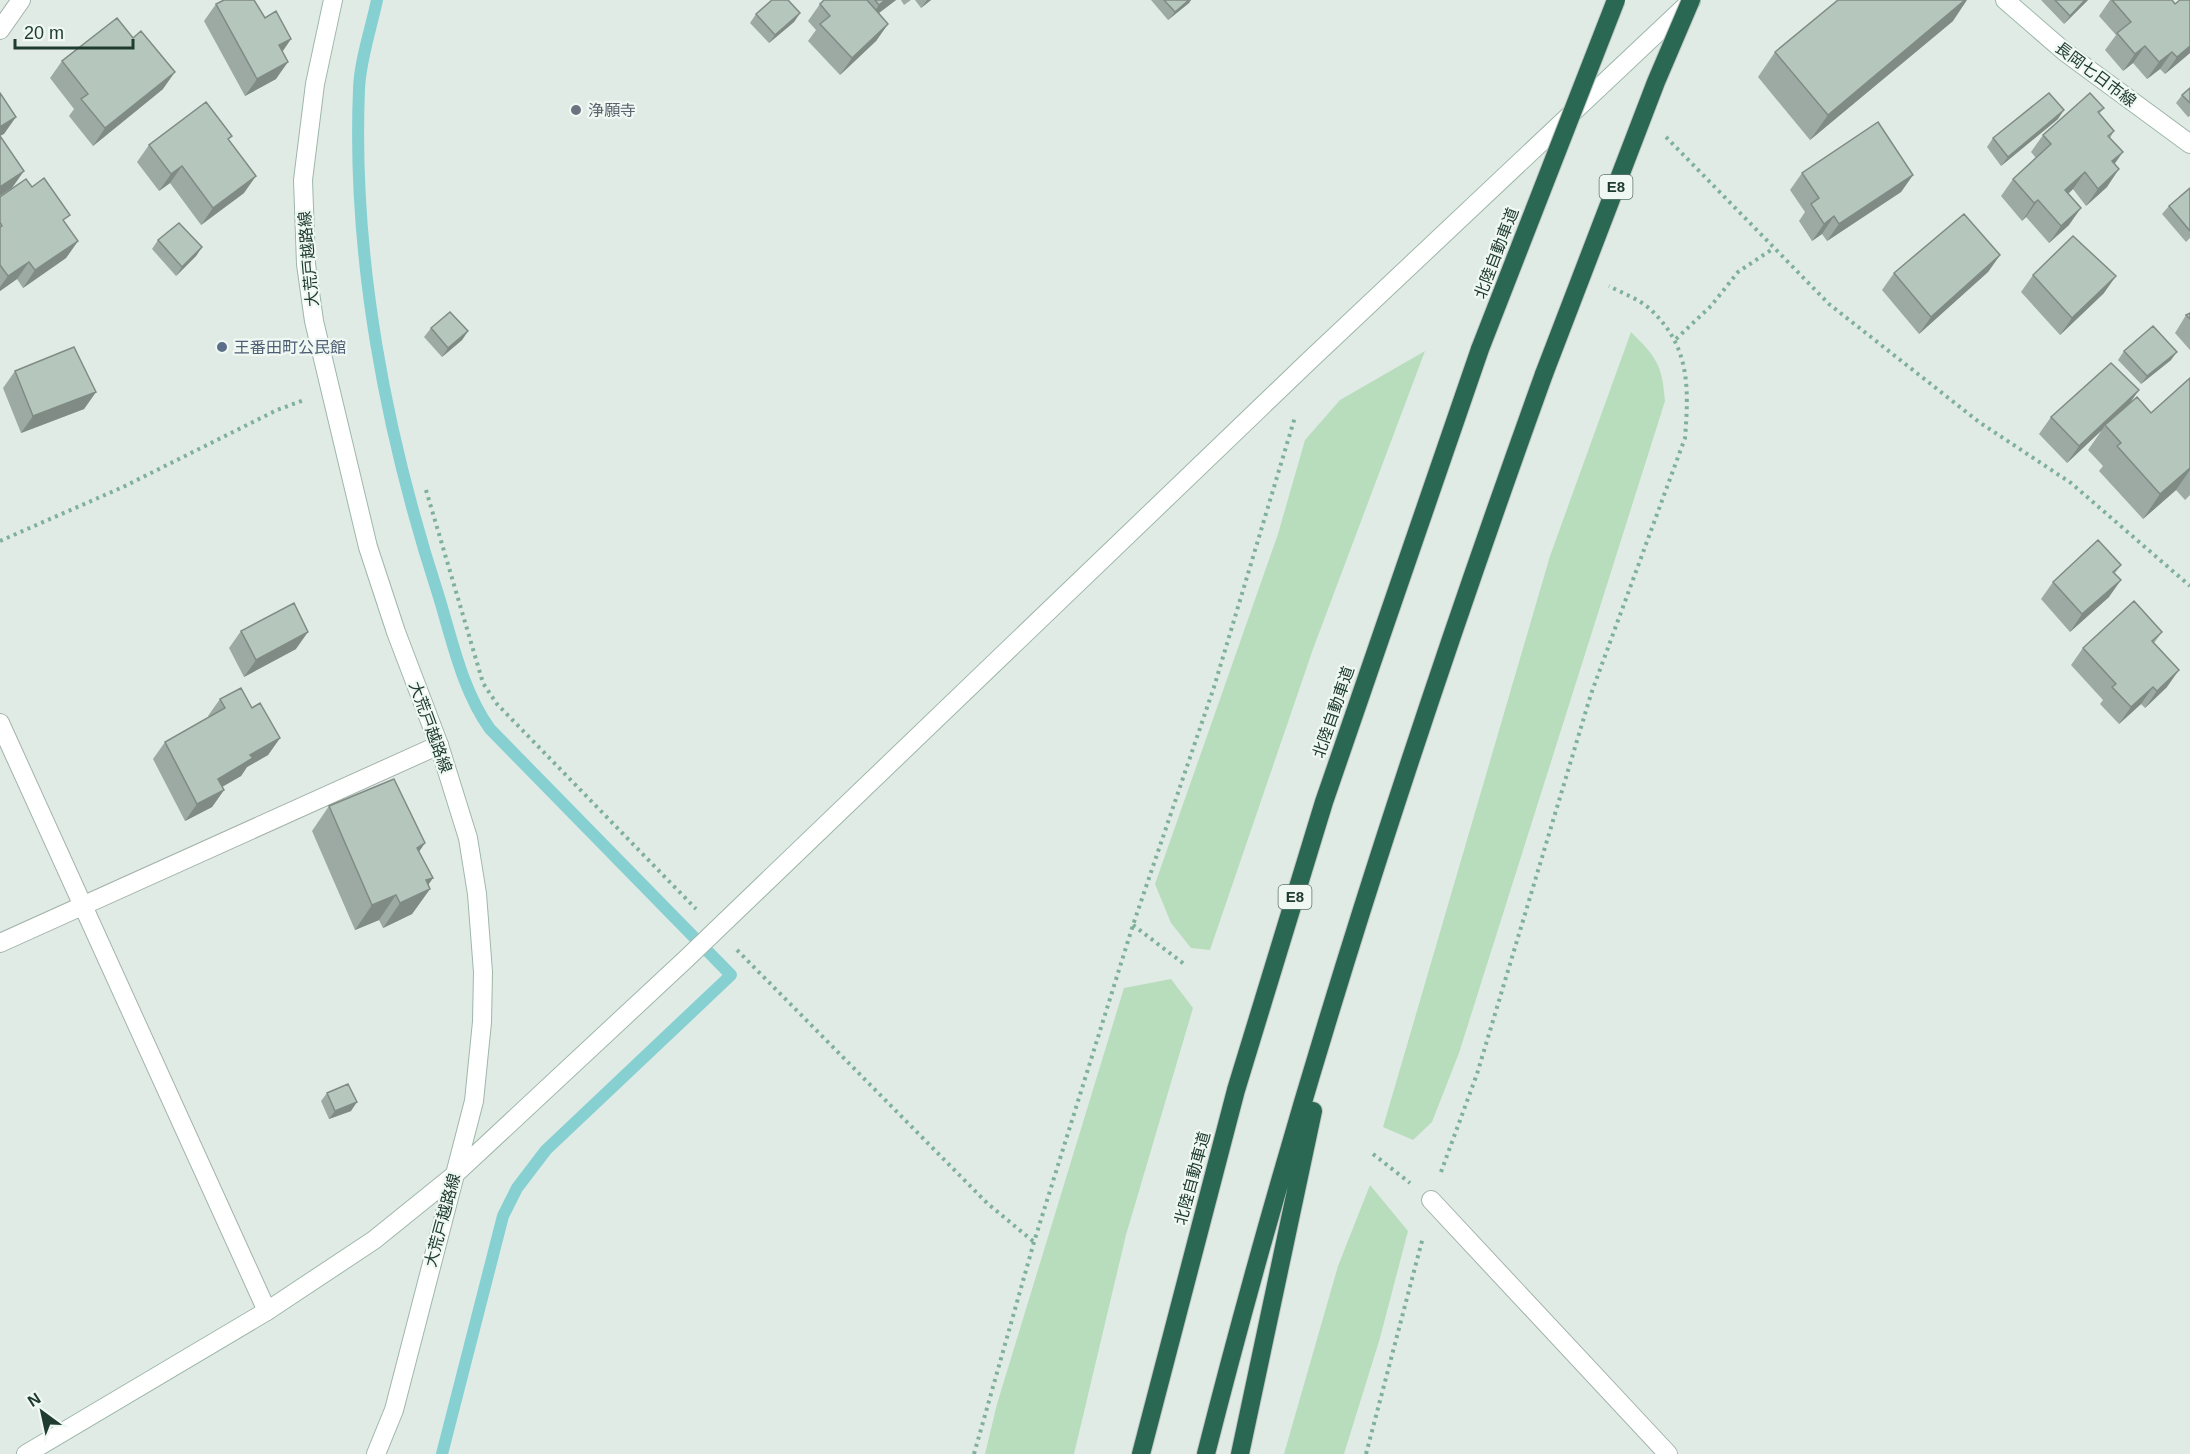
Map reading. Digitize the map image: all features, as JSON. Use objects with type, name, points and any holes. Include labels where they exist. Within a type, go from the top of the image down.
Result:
[{"type":"highway","name":"北陸自動車道","points":[[1141,1454],[1236,1090],[1320,813],[1401,570],[1480,349],[1616,0]]},
{"type":"highway","name":"E8","points":[[1206,1454],[1298,1119],[1388,828],[1466,592],[1544,374],[1656,82],[1691,0]]},
{"type":"highway","name":"E8","points":[[1240,1454],[1310,1120],[1388,828]]},
{"type":"street","points":[[0,30],[21,0]]},
{"type":"street","name":"大荒戸越路線","points":[[333,0],[315,84],[303,180],[306,264],[314,321],[368,547],[396,632],[439,745],[468,838],[477,894],[483,972],[482,1022],[474,1101],[452,1177],[394,1410],[376,1454]]},
{"type":"street","points":[[26,1454],[267,1311],[374,1240],[452,1177],[686,959],[1691,0]]},
{"type":"street","name":"長岡七日市線","points":[[2005,0],[2065,52],[2190,144]]},
{"type":"street","points":[[0,723],[81,907],[267,1311]]},
{"type":"street","points":[[0,943],[439,745]]},
{"type":"street","points":[[1431,1200],[1668,1454]]},
{"type":"path","points":[[1659,130],[1829,304],[1979,422],[2072,483],[2190,586]]},
{"type":"path","points":[[1676,339],[1711,306],[1738,272],[1774,248]]},
{"type":"path","points":[[1366,1454],[1423,1239],[1431,1200],[1477,1074],[1590,694],[1685,438],[1689,396],[1683,360],[1676,339],[1648,308],[1608,286]]},
{"type":"path","points":[[0,541],[123,487],[277,410],[329,391]]},
{"type":"path","points":[[974,1454],[1034,1242],[1133,925],[1214,687],[1270,508],[1296,413]]},
{"type":"path","points":[[426,490],[483,683],[497,704],[987,1203],[1034,1242]]},
{"type":"path","points":[[1133,925],[1184,964]]},
{"type":"path","points":[[1373,1154],[1431,1200]]},
{"type":"green space","points":[[1631,332],[1657,362],[1665,401],[1459,1053],[1432,1122],[1413,1140],[1383,1127],[1550,556]]},
{"type":"green space","points":[[1425,351],[1313,649],[1210,950],[1191,948],[1171,923],[1155,884],[1278,534],[1305,440],[1340,400]]},
{"type":"green space","points":[[1171,979],[1193,1008],[1126,1235],[1074,1454],[985,1454],[997,1404],[1124,988]]},
{"type":"green space","points":[[1370,1185],[1408,1231],[1380,1338],[1344,1454],[1284,1454],[1338,1266]]},
{"type":"building","points":[[224,0],[254,0],[265,18],[276,11],[291,39],[279,45],[288,62],[257,79],[216,4]]},
{"type":"building","points":[[772,0],[788,0],[800,13],[775,35],[756,14]]},
{"type":"building","points":[[824,0],[867,0],[888,24],[852,58],[820,24],[830,16],[820,4]]},
{"type":"building","points":[[875,0],[885,0],[879,5]]},
{"type":"building","points":[[1164,0],[1189,0],[1175,12]]},
{"type":"building","points":[[1838,0],[1965,0],[1828,115],[1775,52]]},
{"type":"building","points":[[2055,0],[2085,0],[2070,16]]},
{"type":"building","points":[[2112,0],[2172,0],[2175,4],[2180,0],[2190,0],[2190,46],[2177,57],[2172,52],[2159,62],[2145,46],[2135,54],[2117,33],[2131,22]]},
{"type":"building","points":[[117,18],[133,38],[141,31],[175,72],[105,128],[81,99],[88,94],[62,61]]},
{"type":"building","points":[[2190,88],[2190,103],[2182,95]]},
{"type":"building","points":[[0,93],[16,117],[0,127]]},
{"type":"building","points":[[2049,93],[2064,110],[2008,157],[1993,138]]},
{"type":"building","points":[[2090,93],[2104,108],[2098,112],[2114,131],[2108,136],[2123,152],[2112,161],[2119,169],[2098,189],[2085,172],[2065,190],[2081,208],[2061,226],[2038,200],[2034,203],[2013,179],[2051,144],[2043,135]]},
{"type":"building","points":[[206,102],[232,136],[228,139],[256,176],[213,208],[182,166],[171,174],[149,145]]},
{"type":"building","points":[[1878,122],[1913,175],[1839,224],[1834,216],[1824,224],[1811,204],[1819,198],[1802,173]]},
{"type":"building","points":[[0,136],[24,171],[0,187]]},
{"type":"building","points":[[44,178],[70,215],[63,220],[78,241],[35,270],[29,262],[8,276],[0,265],[0,227],[2,226],[0,197],[26,179],[32,187]]},
{"type":"building","points":[[2190,188],[2190,231],[2169,206]]},
{"type":"building","points":[[1964,214],[2000,255],[1931,317],[1894,273]]},
{"type":"building","points":[[179,223],[202,247],[182,267],[158,240]]},
{"type":"building","points":[[2073,236],[2116,276],[2072,318],[2033,275]]},
{"type":"building","points":[[450,312],[468,331],[448,348],[431,328]]},
{"type":"building","points":[[2153,326],[2177,352],[2147,376],[2124,351]]},
{"type":"building","points":[[74,347],[96,392],[33,416],[15,371]]},
{"type":"building","points":[[2111,363],[2139,390],[2079,446],[2051,417]]},
{"type":"building","points":[[2190,378],[2190,468],[2160,494],[2117,446],[2121,443],[2105,425],[2137,397],[2151,413]]},
{"type":"building","points":[[2098,540],[2121,565],[2113,572],[2121,580],[2082,614],[2053,582]]},
{"type":"building","points":[[2134,601],[2162,632],[2152,641],[2179,670],[2157,691],[2153,687],[2131,707],[2112,687],[2116,684],[2083,648]]},
{"type":"building","points":[[294,603],[308,632],[256,660],[241,631]]},
{"type":"building","points":[[241,688],[252,708],[260,703],[280,738],[250,755],[253,758],[218,779],[224,790],[197,804],[165,742],[225,708],[220,699]]},
{"type":"building","points":[[394,779],[425,843],[417,848],[433,878],[426,880],[430,889],[400,903],[396,895],[372,905],[329,806]]},
{"type":"building","points":[[348,1084],[357,1102],[335,1111],[327,1093]]},
{"type":"waterway","points":[[377,0],[359,89],[358,153],[367,281],[376,345],[403,471],[419,533],[465,681],[480,714],[490,729],[731,975],[546,1150],[517,1188],[503,1216],[442,1454]]},
{"type":"place","name":"浄願寺","points":[[576,110]]},
{"type":"place","name":"王番田町公民館","points":[[222,347]]}]
